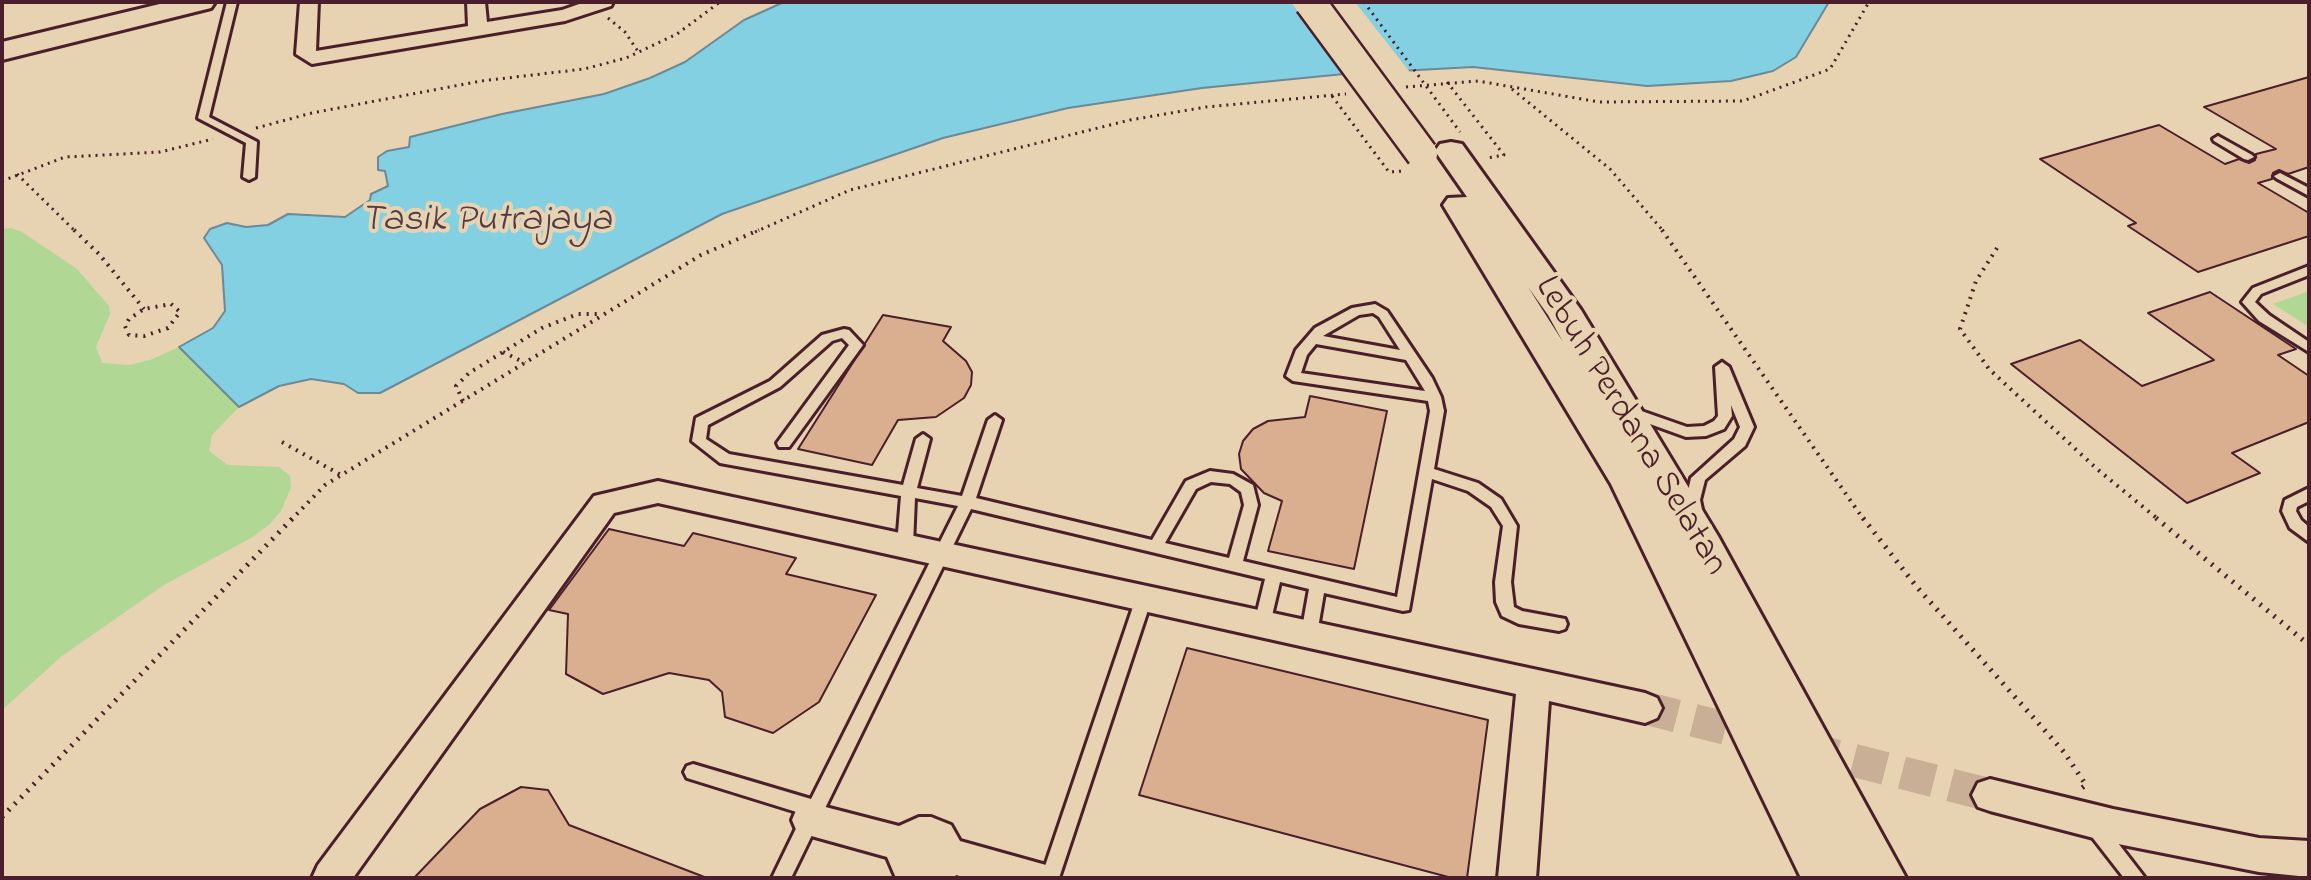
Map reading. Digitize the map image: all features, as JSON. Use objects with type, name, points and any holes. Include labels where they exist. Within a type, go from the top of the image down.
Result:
[{"type":"main road","points":[[3,41],[157,2]]},
{"type":"main road","points":[[3,41],[201,2]]},
{"type":"main road","name":"Lebuh Perdana Selatan","points":[[1310,2],[1441,154],[1563,310],[1703,548],[1880,878]]},
{"type":"main road","name":"Lebuh Perdana Selatan","points":[[1338,2],[1441,154],[1484,242],[1629,479],[1828,878]]},
{"type":"street","points":[[309,2],[306,54],[312,58],[478,30],[596,5]]},
{"type":"street","points":[[476,2],[478,30]]},
{"type":"street","points":[[331,878],[604,504],[658,492],[1645,708]]},
{"type":"street","points":[[1517,878],[1534,683]]},
{"type":"street","points":[[1990,795],[2090,821],[2259,855],[2309,859]]},
{"type":"street","points":[[813,814],[907,845],[907,864],[917,871],[931,870],[946,855],[1033,878]]},
{"type":"lane","points":[[232,2],[203,118],[252,142],[249,177]]},
{"type":"lane","points":[[2218,139],[2248,157]]},
{"type":"lane","points":[[2280,176],[2309,193]]},
{"type":"lane","points":[[2309,270],[2257,291],[2248,302],[2264,318],[2309,348]]},
{"type":"lane","points":[[784,443],[856,345],[844,333],[827,338],[775,384],[701,422],[699,441],[725,459],[967,502],[1403,605],[1437,411],[1434,397],[1383,314],[1375,308],[1356,311],[1320,331],[1301,353],[1293,376],[1434,397]]},
{"type":"lane","points":[[1313,339],[1410,356]]},
{"type":"lane","points":[[1622,409],[1686,432],[1706,431],[1719,425],[1725,416],[1722,367],[1747,427],[1740,442],[1698,478],[1693,500],[1703,548]]},
{"type":"lane","points":[[781,878],[967,502],[981,469],[982,451],[995,420]]},
{"type":"lane","points":[[905,545],[908,493],[923,439]]},
{"type":"lane","points":[[1427,472],[1473,487],[1496,503],[1510,526],[1503,582],[1508,611],[1519,617],[1559,624]]},
{"type":"lane","points":[[1155,547],[1191,485],[1210,476],[1233,479],[1248,489],[1251,505],[1235,563]]},
{"type":"lane","points":[[2309,494],[2290,504],[2289,511],[2295,524],[2309,536]]},
{"type":"lane","points":[[1262,624],[1274,575]]},
{"type":"lane","points":[[1309,634],[1318,585]]},
{"type":"lane","points":[[1050,878],[1144,598]]},
{"type":"lane","points":[[693,772],[813,814]]},
{"type":"lane","points":[[2090,821],[2136,878]]},
{"type":"path","points":[[2,181],[65,157],[160,152],[312,113],[481,81],[584,69],[639,53],[677,34],[720,2]]},
{"type":"path","points":[[1364,2],[1426,85],[1441,154]]},
{"type":"path","points":[[1395,88],[1478,81],[1599,102],[1743,101],[1830,69],[1869,2]]},
{"type":"path","points":[[596,5],[625,32],[639,53]]},
{"type":"path","points":[[1332,96],[1441,154],[1504,155],[1447,82]]},
{"type":"path","points":[[1511,88],[1610,169],[1666,234],[1757,363],[1840,489],[1916,586],[2064,752],[2086,785],[2052,811]]},
{"type":"path","points":[[2,817],[325,485],[701,255],[850,190],[1130,120],[1206,107],[1347,94]]},
{"type":"path","points":[[17,174],[99,254],[144,309]]},
{"type":"path","points":[[1997,248],[1976,281],[1960,329],[1989,369],[2097,469],[2309,645]]},
{"type":"path","points":[[171,304],[180,312],[168,328],[144,336],[129,335],[125,326],[129,319],[144,309],[171,304]]},
{"type":"path","points":[[463,401],[456,386],[469,373],[542,328],[578,314],[605,314]]},
{"type":"path","points":[[503,352],[525,363]]},
{"type":"path","points":[[282,442],[341,475]]},
{"type":"green space","points":[[2,229],[22,232],[77,269],[109,306],[110,314],[96,347],[102,363],[129,365],[150,360],[179,347],[239,407],[212,435],[209,451],[228,465],[279,467],[290,476],[291,487],[281,511],[270,524],[251,538],[164,585],[62,656],[2,710]]},
{"type":"green space","points":[[2309,291],[2309,327],[2273,304]]},
{"type":"water","name":"Tasik Putrajaya","points":[[784,2],[1829,2],[1796,57],[1773,71],[1731,81],[1647,86],[1473,67],[1344,74],[1202,88],[1068,108],[943,138],[722,214],[380,393],[358,393],[344,384],[311,379],[279,386],[239,407],[179,347],[213,328],[225,311],[222,265],[204,238],[210,229],[227,223],[246,227],[268,225],[288,214],[345,217],[370,200],[371,194],[388,186],[385,171],[378,170],[378,157],[387,151],[409,147],[410,137],[502,114],[604,94],[650,78],[685,62],[744,20]]},
{"type":"pier","points":[[1291,2],[1355,2],[1413,76],[1345,78]]},
{"type":"building","points":[[2309,77],[2309,167],[2288,174],[2279,170],[2273,173],[2272,179],[2258,183],[2309,213],[2309,236],[2198,272],[2128,226],[2136,223],[2040,159],[2159,125],[2225,164],[2239,159],[2249,163],[2255,160],[2256,154],[2276,149],[2204,107]]},
{"type":"building","points":[[2210,292],[2296,349],[2278,355],[2309,376],[2309,422],[2232,453],[2260,473],[2187,503],[2011,364],[2080,340],[2142,386],[2214,360],[2148,313]]},
{"type":"building","points":[[883,315],[951,327],[943,341],[966,361],[972,372],[971,385],[964,398],[936,417],[898,420],[872,465],[798,449]]},
{"type":"building","points":[[1310,396],[1387,411],[1354,569],[1268,551],[1282,501],[1264,493],[1241,469],[1239,454],[1243,441],[1253,429],[1268,421],[1305,417]]},
{"type":"building","points":[[609,529],[684,546],[693,533],[796,558],[786,574],[876,595],[819,702],[773,733],[725,717],[722,692],[709,680],[669,673],[603,694],[566,674],[568,614],[549,610]]},
{"type":"building","points":[[1187,648],[1488,720],[1467,878],[1452,878],[1139,795]]},
{"type":"building","points":[[521,787],[548,790],[569,825],[707,878],[414,878],[480,809]]},
{"type":"tunnel","points":[[1645,708],[1764,738]]},
{"type":"tunnel","points":[[1805,748],[1990,795]]}]
